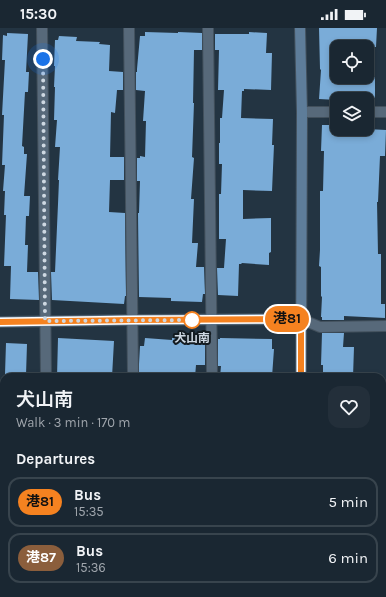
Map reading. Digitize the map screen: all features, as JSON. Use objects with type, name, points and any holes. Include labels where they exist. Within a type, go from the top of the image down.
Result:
[{"type":"street","points":[[42,28],[46,373]]},
{"type":"street","points":[[129,28],[133,373]]},
{"type":"street","points":[[208,28],[212,373]]},
{"type":"street","points":[[300,28],[302,112],[302,373]]},
{"type":"street","points":[[302,112],[330,112]]},
{"type":"street","points":[[374,112],[386,112]]},
{"type":"street","points":[[0,322],[301,319],[320,327],[386,326]]},
{"type":"building","points":[[319,28],[377,28],[376,47],[374,47],[374,40],[330,40],[330,84],[374,84],[375,77],[375,98],[374,92],[330,92],[330,100],[319,99]]},
{"type":"building","points":[[145,32],[202,33],[202,50],[194,50],[192,157],[194,158],[191,199],[194,199],[192,243],[198,243],[196,267],[204,267],[205,294],[203,294],[202,302],[171,301],[171,298],[139,297],[138,213],[140,181],[137,181],[137,158],[140,158],[140,156],[145,157],[146,121],[143,121],[145,91],[136,90],[136,72],[140,36],[145,36]]},
{"type":"building","points":[[249,32],[267,33],[266,53],[272,53],[271,90],[244,89],[244,91],[242,91],[241,118],[273,119],[272,145],[274,145],[272,191],[243,190],[243,219],[271,218],[271,252],[269,253],[269,265],[239,264],[238,296],[218,295],[217,268],[224,268],[226,239],[219,239],[219,194],[221,194],[222,164],[219,164],[219,143],[220,118],[222,118],[224,90],[218,90],[219,50],[215,50],[215,34],[249,34]]},
{"type":"building","points":[[7,33],[28,34],[26,72],[29,72],[28,92],[25,92],[22,146],[24,147],[24,154],[27,154],[24,196],[30,196],[29,216],[26,216],[25,245],[28,245],[27,272],[38,272],[39,300],[10,299],[11,266],[4,266],[6,215],[4,215],[5,191],[3,191],[5,165],[2,165],[4,115],[2,115],[5,60],[2,60],[3,35],[7,36]]},
{"type":"building","points":[[59,36],[77,37],[76,41],[100,42],[99,44],[110,45],[109,71],[123,72],[123,90],[117,90],[115,113],[111,112],[110,157],[124,157],[124,180],[110,180],[109,212],[125,213],[126,296],[124,304],[52,300],[51,272],[55,272],[60,147],[55,147],[57,120],[54,120],[54,66],[55,40],[58,40]]},
{"type":"building","points":[[322,125],[330,125],[330,136],[374,136],[374,129],[386,130],[385,156],[380,156],[377,202],[378,254],[381,254],[381,304],[385,304],[385,318],[344,316],[344,320],[322,320],[321,267],[319,266],[320,191],[323,191],[324,151],[321,151]]},
{"type":"building","points":[[322,333],[344,333],[343,347],[354,347],[353,373],[323,373],[323,365],[321,365]]},
{"type":"building","points":[[58,338],[114,341],[112,373],[57,373]]},
{"type":"building","points":[[145,338],[172,340],[172,338],[205,339],[205,365],[196,365],[195,373],[139,373],[140,346],[144,346]]},
{"type":"building","points":[[218,339],[272,339],[272,349],[274,349],[272,373],[220,373],[221,366],[218,366]]},
{"type":"building","points":[[6,343],[27,344],[26,373],[5,373]]},
{"type":"bus line","name":"港81","points":[[0,322],[301,319],[301,373]]},
{"type":"place","name":"犬山南","points":[[192,320]]},
{"type":"route","points":[[43,59],[45,321],[196,320],[192,320]]}]
